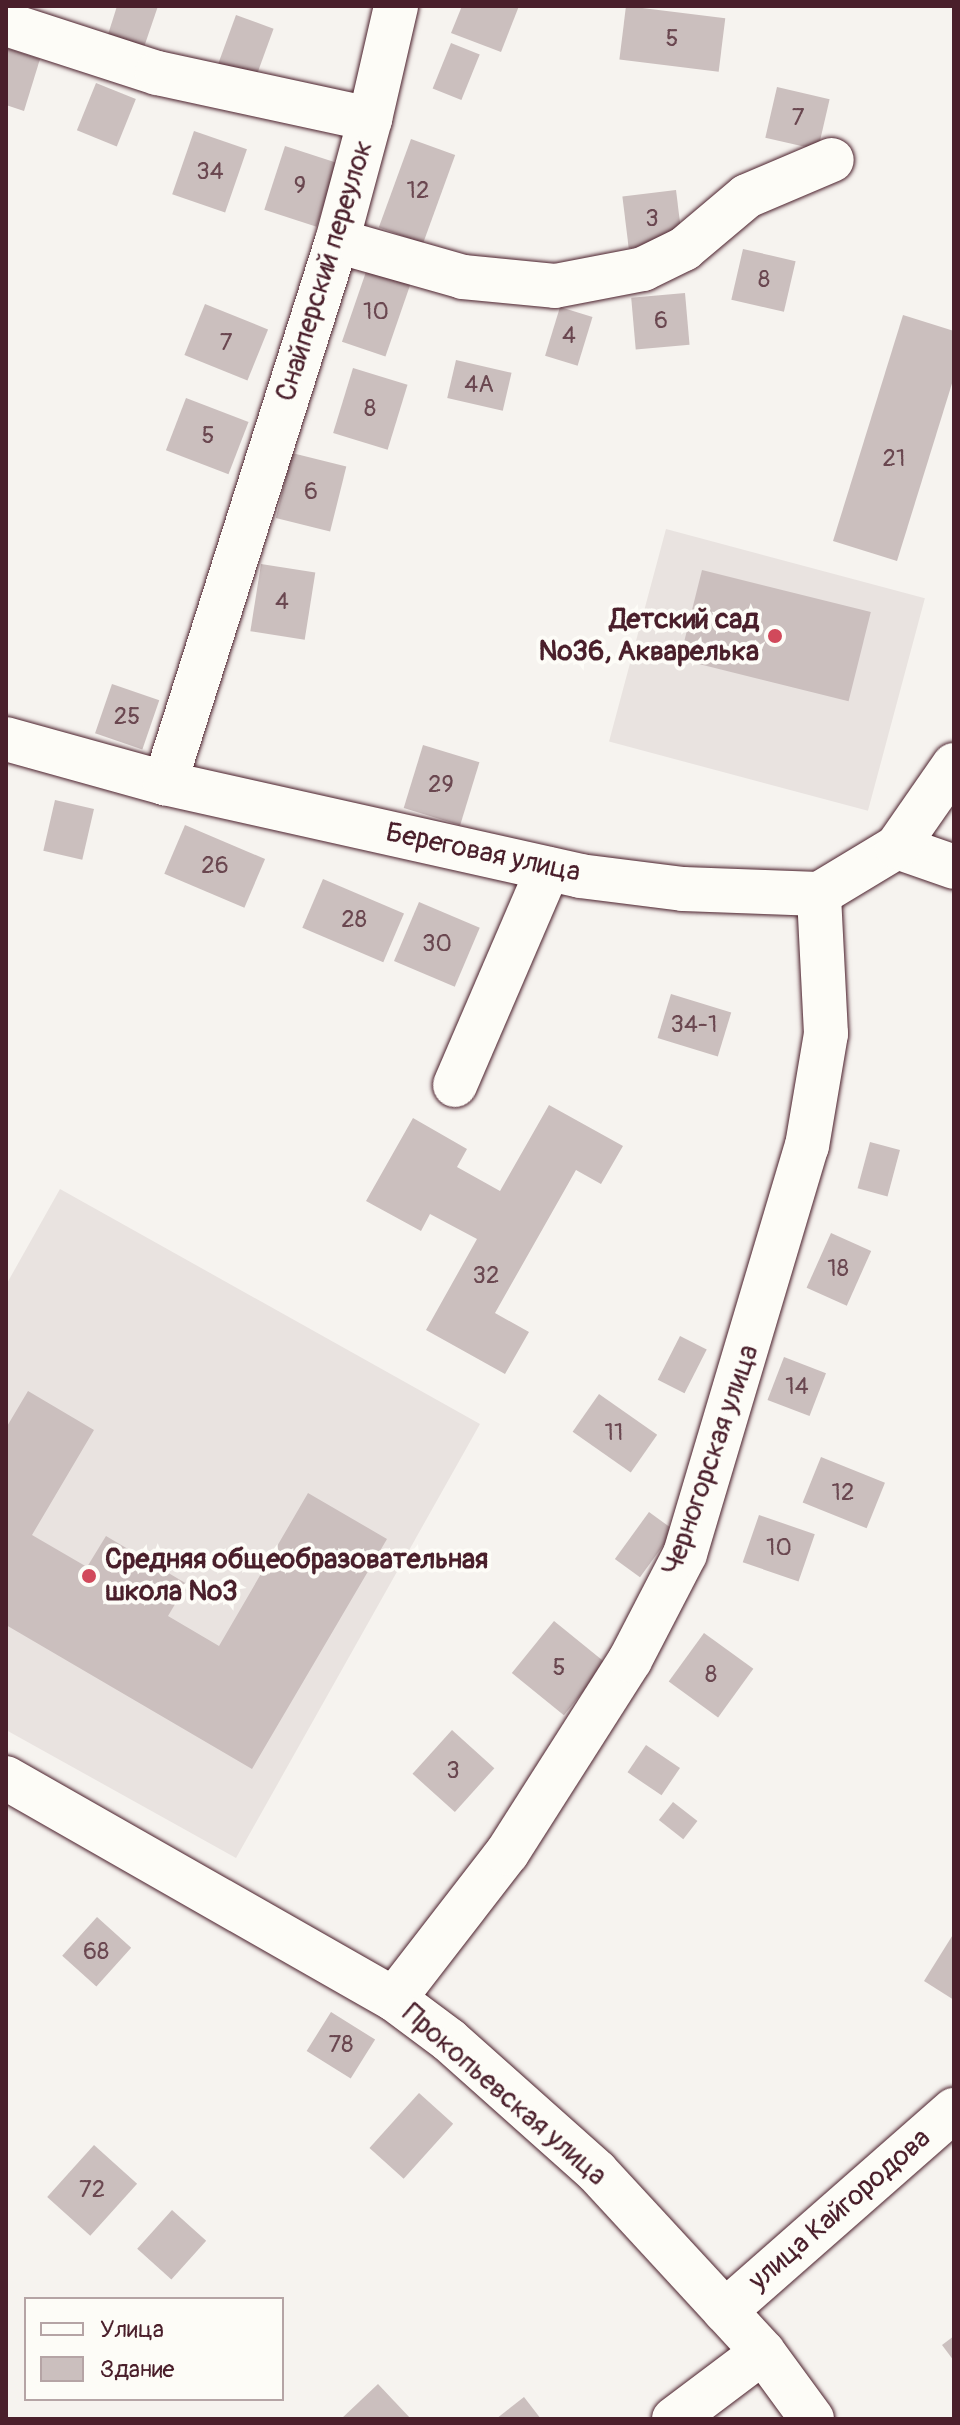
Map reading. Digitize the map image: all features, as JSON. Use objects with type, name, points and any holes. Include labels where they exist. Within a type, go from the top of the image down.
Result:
[{"type":"street","points":[[370,119],[396,6]]},
{"type":"street","name":"Снайперский переулок","points":[[6,24],[157,73],[370,119],[337,241],[165,783]]},
{"type":"street","points":[[337,241],[463,277],[555,286],[643,269],[684,249],[747,196],[832,160]]},
{"type":"street","name":"Береговая улица","points":[[6,739],[165,783],[548,869],[683,889],[819,894]]},
{"type":"street","points":[[819,894],[897,847],[954,765]]},
{"type":"street","points":[[897,847],[954,867]]},
{"type":"street","points":[[455,1085],[548,869]]},
{"type":"street","name":"Черногорская улица","points":[[394,1999],[507,1853],[630,1660],[685,1554],[807,1146],[826,1034],[819,894]]},
{"type":"street","name":"Прокопьевская улица","points":[[6,1778],[394,1999],[449,2040],[597,2172],[763,2352],[812,2419]]},
{"type":"street","name":"улица Кайгородова","points":[[725,2311],[954,2110]]},
{"type":"street","points":[[674,2419],[763,2352]]},
{"type":"shaded area","points":[[666,529],[925,598],[868,811],[609,742]]},
{"type":"shaded area","points":[[60,1189],[480,1424],[236,1858],[6,1730],[6,1285]]},
{"type":"building","points":[[117,6],[158,6],[142,53],[106,41]]},
{"type":"building","points":[[462,6],[519,6],[501,52],[451,33]]},
{"type":"building","points":[[626,6],[725,18],[719,72],[619,60]]},
{"type":"building","points":[[236,15],[274,29],[255,78],[218,65]]},
{"type":"building","points":[[451,43],[480,55],[461,100],[433,88]]},
{"type":"building","points":[[6,48],[40,59],[24,111],[6,105]]},
{"type":"building","points":[[96,83],[136,99],[117,146],[77,130]]},
{"type":"building","points":[[777,87],[830,99],[818,150],[765,138]]},
{"type":"building","points":[[194,131],[247,149],[225,213],[172,194]]},
{"type":"building","points":[[411,139],[455,155],[423,243],[379,227]]},
{"type":"building","points":[[285,146],[337,163],[317,227],[264,210]]},
{"type":"building","points":[[676,190],[682,242],[629,248],[622,197]]},
{"type":"building","points":[[743,249],[796,261],[784,312],[731,300]]},
{"type":"building","points":[[368,266],[411,281],[385,357],[342,342]]},
{"type":"building","points":[[685,293],[690,345],[636,350],[631,298]]},
{"type":"building","points":[[205,304],[268,329],[247,380],[184,355]]},
{"type":"building","points":[[560,307],[593,317],[578,366],[545,356]]},
{"type":"building","points":[[903,315],[954,331],[954,377],[897,561],[833,541]]},
{"type":"building","points":[[456,360],[512,373],[503,411],[447,398]]},
{"type":"building","points":[[353,368],[408,385],[388,450],[333,433]]},
{"type":"building","points":[[186,398],[249,422],[228,474],[166,450]]},
{"type":"building","points":[[292,453],[346,467],[330,532],[276,518]]},
{"type":"building","points":[[261,564],[315,573],[305,640],[250,631]]},
{"type":"building","name":"Детский сад №36, Акварелька","points":[[702,570],[871,612],[849,701],[680,659]]},
{"type":"building","points":[[112,684],[159,700],[142,749],[95,733]]},
{"type":"building","points":[[423,745],[479,762],[460,825],[404,808]]},
{"type":"building","points":[[55,800],[94,809],[82,860],[43,851]]},
{"type":"building","points":[[185,825],[265,859],[244,908],[164,874]]},
{"type":"building","points":[[323,879],[404,913],[383,962],[302,928]]},
{"type":"building","points":[[419,902],[480,928],[455,987],[394,961]]},
{"type":"building","points":[[671,994],[731,1012],[718,1056],[658,1038]]},
{"type":"building","points":[[549,1105],[623,1146],[601,1184],[576,1170],[495,1313],[529,1332],[505,1374],[426,1330],[477,1239],[430,1214],[421,1231],[366,1201],[413,1118],[467,1149],[457,1167],[500,1191]]},
{"type":"building","points":[[870,1142],[900,1150],[888,1196],[858,1188]]},
{"type":"building","points":[[831,1233],[871,1251],[847,1306],[807,1288]]},
{"type":"building","points":[[680,1336],[707,1350],[684,1393],[658,1380]]},
{"type":"building","points":[[784,1357],[826,1373],[810,1416],[768,1400]]},
{"type":"building","name":"Средняя общеобразовательная школа №3","points":[[28,1391],[94,1430],[32,1535],[87,1567],[106,1536],[187,1584],[168,1616],[219,1646],[308,1493],[387,1539],[252,1769],[6,1625],[6,1428]]},
{"type":"building","points":[[599,1394],[657,1435],[631,1472],[573,1432]]},
{"type":"building","points":[[821,1457],[885,1483],[867,1528],[803,1502]]},
{"type":"building","points":[[649,1512],[674,1530],[640,1577],[615,1559]]},
{"type":"building","points":[[759,1515],[815,1534],[799,1581],[743,1562]]},
{"type":"building","points":[[554,1621],[606,1663],[564,1715],[512,1673]]},
{"type":"building","points":[[704,1633],[753,1669],[718,1717],[669,1682]]},
{"type":"building","points":[[452,1730],[494,1768],[455,1812],[413,1774]]},
{"type":"building","points":[[646,1745],[680,1768],[662,1795],[628,1772]]},
{"type":"building","points":[[673,1802],[697,1821],[683,1839],[659,1820]]},
{"type":"building","points":[[97,1917],[131,1948],[96,1986],[62,1956]]},
{"type":"building","points":[[954,1933],[954,2000],[924,1981]]},
{"type":"building","points":[[331,2012],[375,2040],[351,2079],[307,2051]]},
{"type":"building","points":[[419,2093],[453,2124],[404,2179],[369,2148]]},
{"type":"building","points":[[94,2145],[137,2184],[90,2236],[47,2197]]},
{"type":"building","points":[[172,2210],[206,2241],[171,2279],[137,2249]]},
{"type":"building","points":[[954,2336],[954,2361],[942,2345]]},
{"type":"building","points":[[378,2384],[411,2419],[341,2419]]},
{"type":"building","points":[[524,2397],[541,2419],[496,2419]]},
{"type":"place","name":"Детский сад №36, Акварелька","points":[[775,636]]},
{"type":"place","name":"Средняя общеобразовательная школа №3","points":[[89,1576]]}]
